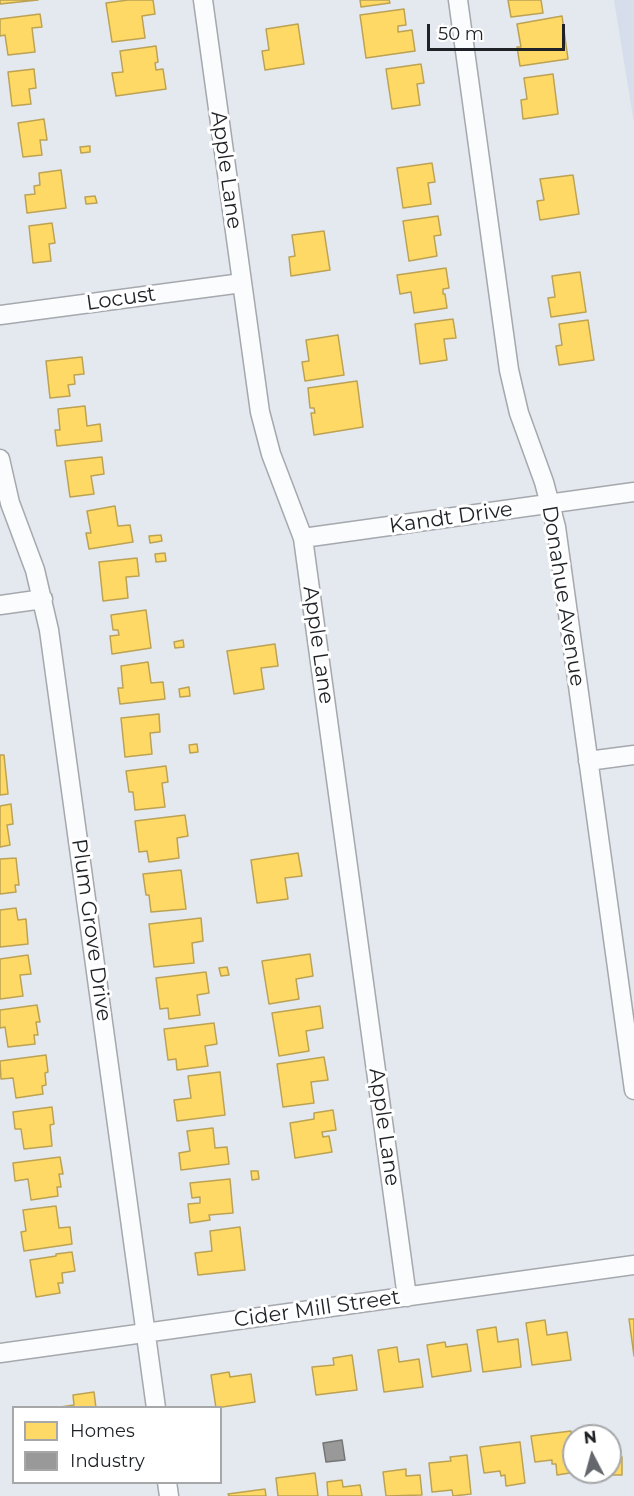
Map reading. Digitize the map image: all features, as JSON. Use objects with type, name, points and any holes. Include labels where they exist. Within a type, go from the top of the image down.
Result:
[{"type":"street","name":"Apple Lane","points":[[203,0],[265,434],[303,538],[407,1297]]},
{"type":"street","name":"Donahue Avenue","points":[[458,0],[512,387],[551,504],[556,527],[588,761],[629,1011],[634,1090]]},
{"type":"street","name":"Locust","points":[[0,315],[242,282]]},
{"type":"street","name":"Plum Grove Drive","points":[[0,459],[10,503],[43,599],[49,630],[156,1406]]},
{"type":"street","name":"Kandt Drive","points":[[303,538],[634,492]]},
{"type":"street","points":[[0,605],[43,599]]},
{"type":"street","points":[[588,761],[634,755]]},
{"type":"street","name":"Cider Mill Street","points":[[0,1353],[634,1265]]},
{"type":"shaded area","points":[[614,0],[634,0],[634,123]]},
{"type":"building: Homes","points":[[0,0],[38,0],[0,4]]},
{"type":"building: Homes","points":[[153,0],[155,14],[142,16],[145,38],[112,42],[106,3]]},
{"type":"building: Homes","points":[[360,0],[389,0],[390,3],[361,7]]},
{"type":"building: Homes","points":[[508,0],[541,0],[543,13],[511,17]]},
{"type":"building: Homes","points":[[404,9],[406,25],[398,26],[398,32],[412,30],[415,51],[366,58],[360,15]]},
{"type":"building: Homes","points":[[40,14],[42,27],[32,28],[35,52],[8,55],[5,35],[0,36],[0,19]]},
{"type":"building: Homes","points":[[562,16],[568,59],[520,66],[517,47],[521,47],[517,24]]},
{"type":"building: Homes","points":[[298,24],[304,64],[265,70],[262,51],[269,50],[266,29]]},
{"type":"building: Homes","points":[[156,46],[158,62],[155,63],[156,70],[163,69],[166,89],[116,96],[112,73],[123,72],[120,51]]},
{"type":"building: Homes","points":[[421,64],[424,83],[417,84],[420,105],[392,109],[386,69]]},
{"type":"building: Homes","points":[[34,69],[36,88],[29,89],[31,104],[12,106],[8,72]]},
{"type":"building: Homes","points":[[553,74],[558,114],[523,119],[521,100],[527,99],[524,78]]},
{"type":"building: Homes","points":[[44,119],[47,140],[40,140],[42,155],[23,157],[18,123]]},
{"type":"building: Homes","points":[[90,146],[90,152],[81,153],[80,147]]},
{"type":"building: Homes","points":[[432,163],[435,182],[428,183],[431,204],[403,208],[397,168]]},
{"type":"building: Homes","points":[[61,170],[66,208],[27,213],[25,195],[35,194],[34,186],[40,185],[39,173]]},
{"type":"building: Homes","points":[[573,175],[579,214],[540,220],[537,201],[544,200],[540,179]]},
{"type":"building: Homes","points":[[95,196],[97,203],[86,204],[85,197]]},
{"type":"building: Homes","points":[[438,216],[441,235],[434,236],[437,256],[409,261],[403,221]]},
{"type":"building: Homes","points":[[52,223],[55,243],[49,244],[51,261],[33,263],[29,226]]},
{"type":"building: Homes","points":[[324,231],[330,270],[291,276],[289,257],[295,256],[292,235]]},
{"type":"building: Homes","points":[[446,268],[449,288],[443,289],[443,294],[445,294],[447,308],[414,313],[411,292],[400,294],[397,275]]},
{"type":"building: Homes","points":[[580,272],[586,312],[551,317],[548,298],[555,297],[552,276]]},
{"type":"building: Homes","points":[[453,319],[456,338],[444,339],[447,360],[420,364],[415,324]]},
{"type":"building: Homes","points":[[588,320],[594,360],[559,365],[556,346],[562,345],[559,324]]},
{"type":"building: Homes","points":[[338,335],[344,375],[305,381],[302,362],[309,361],[306,340]]},
{"type":"building: Homes","points":[[82,357],[84,374],[74,375],[75,384],[68,385],[70,396],[50,398],[46,361]]},
{"type":"building: Homes","points":[[357,381],[363,427],[314,435],[311,413],[315,413],[314,408],[310,408],[308,388]]},
{"type":"building: Homes","points":[[85,406],[87,426],[100,424],[102,441],[57,446],[55,430],[60,430],[58,409]]},
{"type":"building: Homes","points":[[102,457],[104,474],[91,476],[94,494],[70,497],[65,461]]},
{"type":"building: Homes","points":[[115,506],[118,526],[130,525],[133,542],[89,549],[86,533],[91,533],[87,511]]},
{"type":"building: Homes","points":[[161,535],[162,541],[150,543],[149,536]]},
{"type":"building: Homes","points":[[165,553],[166,561],[156,562],[155,554]]},
{"type":"building: Homes","points":[[137,558],[139,576],[126,577],[128,598],[103,601],[99,562]]},
{"type":"building: Homes","points":[[146,610],[151,648],[112,654],[110,636],[119,635],[118,630],[113,630],[111,615]]},
{"type":"building: Homes","points":[[183,640],[184,647],[175,648],[174,642]]},
{"type":"building: Homes","points":[[275,644],[278,666],[261,668],[264,689],[234,694],[227,651]]},
{"type":"building: Homes","points":[[148,662],[151,683],[163,682],[165,699],[120,704],[118,688],[123,688],[121,666]]},
{"type":"building: Homes","points":[[189,687],[190,696],[180,697],[179,689]]},
{"type":"building: Homes","points":[[159,714],[160,732],[150,733],[152,754],[125,757],[121,718]]},
{"type":"building: Homes","points":[[197,744],[198,752],[190,753],[189,745]]},
{"type":"building: Homes","points":[[0,755],[4,755],[8,794],[0,795]]},
{"type":"building: Homes","points":[[166,766],[168,782],[162,783],[165,807],[135,810],[133,792],[129,792],[126,771]]},
{"type":"building: Homes","points":[[11,804],[13,824],[7,825],[10,845],[0,847],[0,806]]},
{"type":"building: Homes","points":[[185,815],[188,836],[177,838],[179,858],[149,862],[147,851],[139,852],[135,821]]},
{"type":"building: Homes","points":[[298,853],[302,876],[285,878],[288,899],[257,903],[251,860]]},
{"type":"building: Homes","points":[[16,858],[19,885],[15,885],[16,892],[0,894],[0,859]]},
{"type":"building: Homes","points":[[181,870],[186,909],[151,912],[143,874]]},
{"type":"building: Homes","points":[[16,908],[18,920],[26,919],[28,944],[0,947],[0,910]]},
{"type":"building: Homes","points":[[201,918],[203,941],[192,943],[194,963],[154,967],[149,924]]},
{"type":"building: Homes","points":[[310,954],[313,976],[296,979],[299,999],[269,1004],[262,961]]},
{"type":"building: Homes","points":[[28,955],[31,974],[20,975],[23,996],[0,999],[0,959]]},
{"type":"building: Homes","points":[[227,967],[229,975],[221,976],[219,968]]},
{"type":"building: Homes","points":[[206,972],[209,993],[197,995],[200,1015],[169,1019],[168,1008],[160,1009],[156,978]]},
{"type":"building: Homes","points":[[37,1005],[40,1022],[36,1022],[38,1035],[34,1035],[35,1044],[8,1047],[5,1027],[0,1028],[0,1010]]},
{"type":"building: Homes","points":[[320,1006],[323,1028],[306,1031],[309,1051],[279,1056],[272,1013]]},
{"type":"building: Homes","points":[[214,1023],[217,1044],[205,1046],[208,1066],[177,1070],[176,1059],[168,1060],[164,1029]]},
{"type":"building: Homes","points":[[46,1055],[48,1072],[45,1073],[46,1085],[42,1086],[43,1094],[16,1098],[13,1078],[1,1079],[0,1061]]},
{"type":"building: Homes","points":[[324,1057],[328,1080],[311,1082],[314,1103],[283,1107],[277,1064]]},
{"type":"building: Homes","points":[[220,1072],[225,1115],[177,1121],[174,1100],[191,1098],[188,1076]]},
{"type":"building: Homes","points":[[52,1107],[54,1124],[50,1125],[52,1146],[24,1149],[21,1129],[15,1129],[13,1112]]},
{"type":"building: Homes","points":[[333,1110],[336,1130],[322,1132],[323,1137],[329,1136],[332,1152],[295,1158],[290,1123],[314,1119],[314,1113]]},
{"type":"building: Homes","points":[[213,1128],[215,1148],[227,1147],[229,1164],[181,1170],[179,1153],[190,1151],[187,1131]]},
{"type":"building: Homes","points":[[60,1157],[63,1174],[59,1174],[61,1187],[57,1187],[58,1196],[31,1200],[28,1179],[15,1181],[13,1163]]},
{"type":"building: Homes","points":[[251,1171],[258,1171],[259,1179],[252,1180]]},
{"type":"building: Homes","points":[[230,1179],[233,1213],[209,1215],[210,1220],[190,1223],[188,1204],[200,1203],[200,1197],[192,1198],[190,1183]]},
{"type":"building: Homes","points":[[56,1206],[59,1228],[70,1227],[72,1244],[24,1251],[21,1232],[26,1231],[23,1210]]},
{"type":"building: Homes","points":[[240,1227],[245,1270],[198,1275],[195,1253],[212,1251],[210,1231]]},
{"type":"building: Homes","points":[[72,1252],[75,1271],[62,1273],[63,1283],[58,1283],[60,1293],[36,1297],[30,1260]]},
{"type":"building: Homes","points":[[629,1319],[634,1319],[634,1356]]},
{"type":"building: Homes","points":[[545,1320],[547,1335],[567,1332],[571,1360],[532,1365],[526,1323]]},
{"type":"building: Homes","points":[[496,1327],[498,1342],[518,1339],[521,1367],[483,1372],[477,1330]]},
{"type":"building: Homes","points":[[445,1342],[446,1347],[467,1344],[471,1371],[432,1377],[427,1345]]},
{"type":"building: Homes","points":[[397,1347],[399,1362],[419,1359],[423,1387],[384,1392],[378,1350]]},
{"type":"building: Homes","points":[[352,1355],[357,1390],[316,1395],[312,1367],[334,1365],[333,1358]]},
{"type":"building: Homes","points":[[229,1372],[230,1377],[251,1374],[255,1402],[216,1406],[211,1375]]},
{"type":"building: Homes","points":[[94,1392],[96,1406],[67,1406],[74,1405],[73,1395]]},
{"type":"building: Homes","points":[[562,1432],[562,1474],[557,1475],[556,1464],[552,1464],[552,1460],[535,1462],[531,1436]]},
{"type":"building: Homes","points":[[520,1442],[525,1483],[506,1486],[505,1475],[501,1476],[500,1471],[484,1473],[480,1447]]},
{"type":"building: Homes","points":[[467,1455],[471,1494],[453,1496],[452,1490],[432,1492],[429,1463],[451,1461],[450,1457]]},
{"type":"building: Homes","points":[[406,1469],[406,1476],[420,1475],[422,1495],[386,1496],[383,1472]]},
{"type":"building: Homes","points":[[315,1473],[318,1496],[278,1496],[276,1478]]},
{"type":"building: Homes","points":[[342,1480],[343,1487],[360,1485],[362,1496],[328,1496],[327,1482]]},
{"type":"building: Homes","points":[[265,1489],[266,1496],[229,1496],[228,1494]]},
{"type":"building: Industry","points":[[342,1440],[345,1460],[326,1462],[323,1443]]}]
